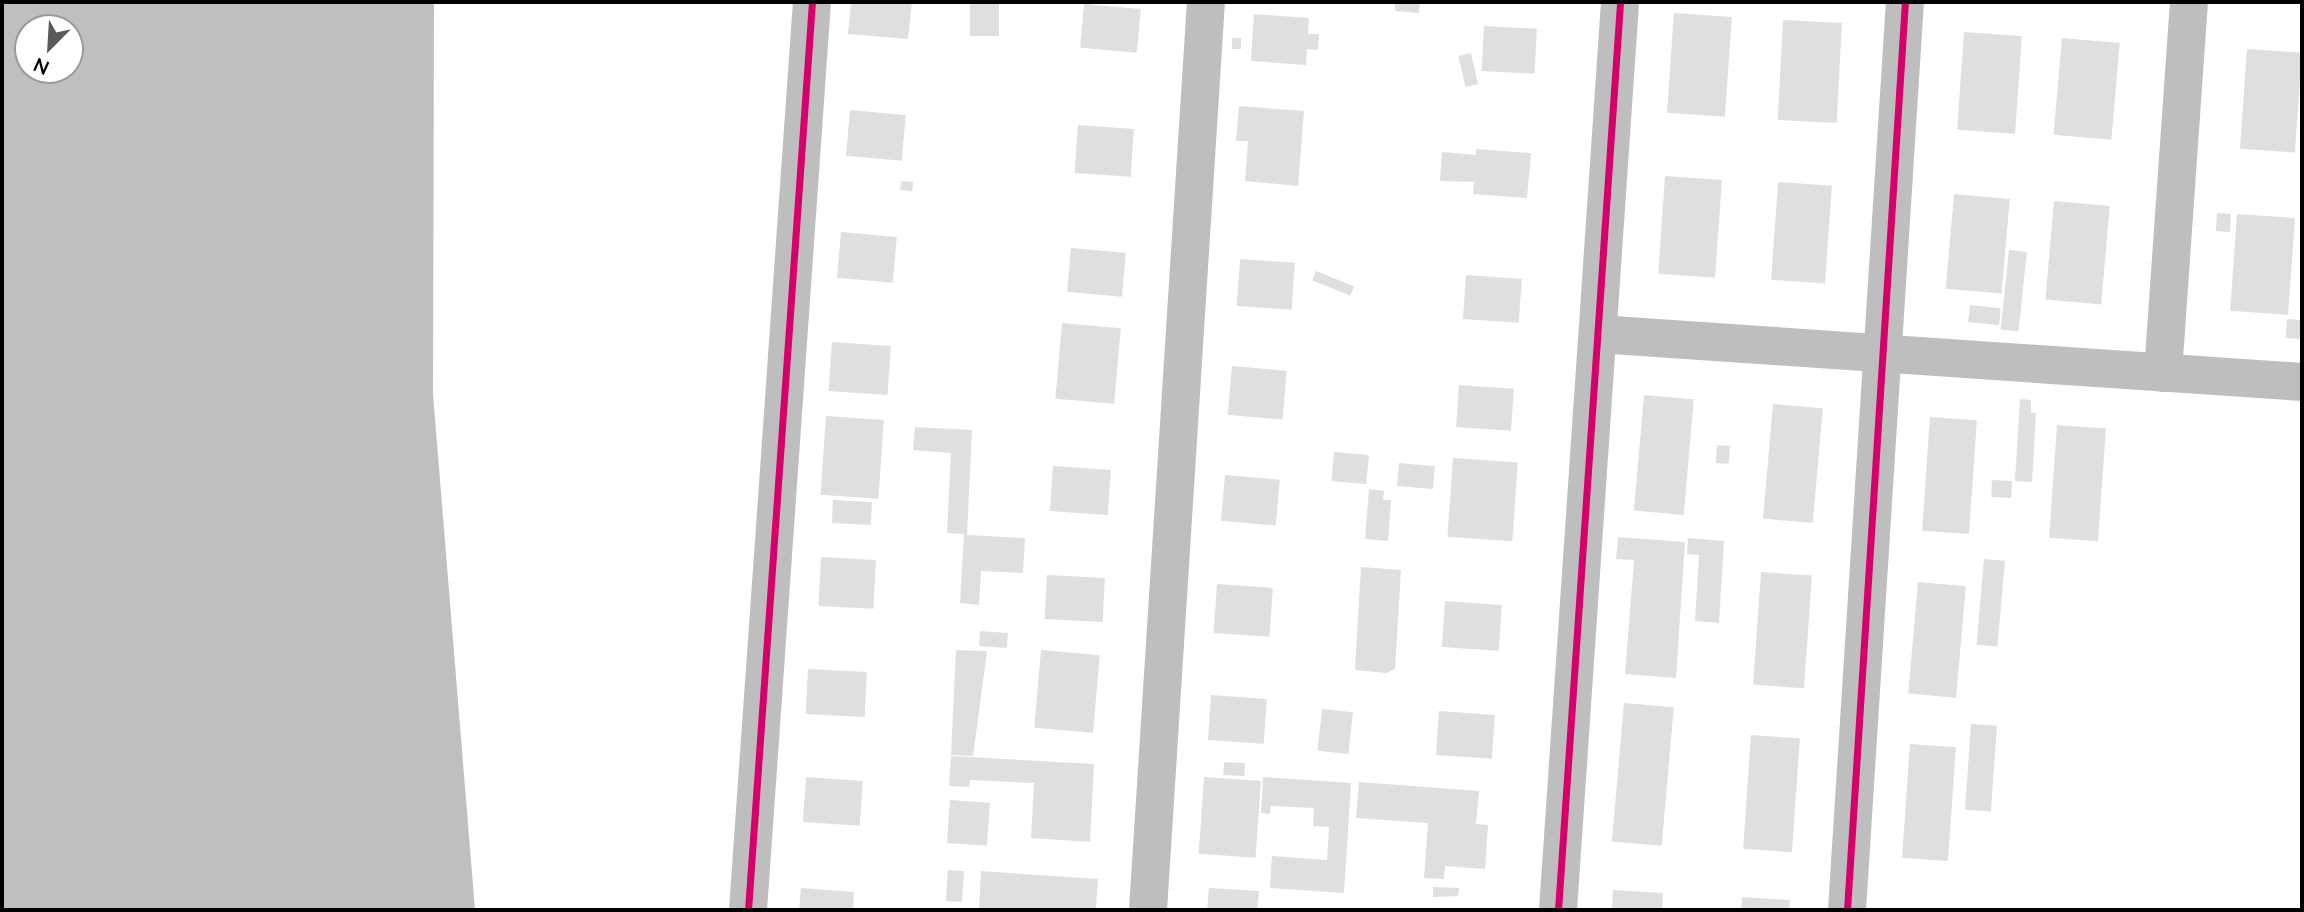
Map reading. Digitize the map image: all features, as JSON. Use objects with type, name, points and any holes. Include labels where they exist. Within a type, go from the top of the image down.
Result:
[{"type":"street","points":[[748,910],[812,2]]},
{"type":"street","points":[[1148,910],[1206,2]]},
{"type":"street","points":[[1558,910],[1620,2]]},
{"type":"street","points":[[1847,910],[1905,2]]},
{"type":"street","points":[[2163,373],[2189,2]]},
{"type":"street","points":[[1598,334],[2302,382]]},
{"type":"shaded area","points":[[2,2],[434,2],[433,394],[475,910],[2,910]]},
{"type":"building","points":[[851,2],[912,2],[908,39],[848,34]]},
{"type":"building","points":[[970,2],[999,2],[999,36],[970,36]]},
{"type":"building","points":[[1395,2],[1420,2],[1419,13],[1395,11]]},
{"type":"building","points":[[1084,4],[1141,9],[1137,53],[1080,48]]},
{"type":"building","points":[[1674,13],[1732,17],[1725,117],[1667,113]]},
{"type":"building","points":[[1254,14],[1309,18],[1308,34],[1319,34],[1318,50],[1307,49],[1306,65],[1251,61]]},
{"type":"building","points":[[1783,20],[1842,23],[1837,123],[1778,120]]},
{"type":"building","points":[[1484,26],[1537,29],[1535,74],[1482,71]]},
{"type":"building","points":[[1964,32],[2022,36],[2015,134],[1957,130]]},
{"type":"building","points":[[1232,38],[1241,38],[1241,49],[1232,49]]},
{"type":"building","points":[[2062,38],[2120,43],[2111,140],[2054,135]]},
{"type":"building","points":[[2247,49],[2302,53],[2295,153],[2240,149]]},
{"type":"building","points":[[1471,53],[1478,84],[1466,87],[1458,56]]},
{"type":"building","points":[[1239,106],[1304,111],[1298,186],[1245,181],[1248,141],[1236,141]]},
{"type":"building","points":[[850,110],[906,115],[902,161],[846,156]]},
{"type":"building","points":[[1078,125],[1134,129],[1131,177],[1075,173]]},
{"type":"building","points":[[1476,149],[1531,153],[1527,198],[1473,194],[1474,182],[1440,181],[1442,152],[1476,155]]},
{"type":"building","points":[[1665,176],[1722,180],[1715,278],[1658,274]]},
{"type":"building","points":[[901,181],[913,182],[912,191],[900,190]]},
{"type":"building","points":[[1778,182],[1832,186],[1825,284],[1771,280]]},
{"type":"building","points":[[1954,194],[2010,199],[2002,294],[1946,289]]},
{"type":"building","points":[[2054,201],[2110,206],[2101,305],[2045,300]]},
{"type":"building","points":[[2217,213],[2231,214],[2230,232],[2216,231]]},
{"type":"building","points":[[2237,214],[2295,218],[2288,315],[2230,311]]},
{"type":"building","points":[[841,232],[897,237],[893,283],[837,278]]},
{"type":"building","points":[[1071,248],[1126,253],[1122,297],[1067,292]]},
{"type":"building","points":[[2009,250],[2027,252],[2019,331],[2001,330]]},
{"type":"building","points":[[1240,259],[1295,263],[1292,310],[1237,306]]},
{"type":"building","points":[[1316,271],[1354,286],[1350,296],[1312,280]]},
{"type":"building","points":[[1466,275],[1522,279],[1519,323],[1463,319]]},
{"type":"building","points":[[1970,305],[2001,308],[1999,325],[1968,322]]},
{"type":"building","points":[[2287,319],[2302,320],[2301,339],[2286,338]]},
{"type":"building","points":[[1062,323],[1121,328],[1114,404],[1055,399]]},
{"type":"building","points":[[832,342],[891,346],[887,395],[829,391]]},
{"type":"building","points":[[1232,366],[1287,371],[1283,420],[1228,415]]},
{"type":"building","points":[[1459,385],[1514,389],[1511,431],[1456,427]]},
{"type":"building","points":[[1644,395],[1694,399],[1684,515],[1634,511]]},
{"type":"building","points":[[2020,399],[2031,400],[2031,413],[2036,413],[2032,482],[2015,481]]},
{"type":"building","points":[[1773,404],[1823,408],[1813,523],[1763,519]]},
{"type":"building","points":[[826,416],[884,420],[878,499],[820,495]]},
{"type":"building","points":[[1930,417],[1977,420],[1969,534],[1922,531]]},
{"type":"building","points":[[2057,425],[2106,428],[2098,541],[2049,538]]},
{"type":"building","points":[[915,427],[972,430],[967,535],[1025,538],[1023,573],[981,571],[979,605],[960,603],[964,534],[947,533],[951,453],[913,450]]},
{"type":"building","points":[[1717,445],[1730,446],[1729,464],[1716,463]]},
{"type":"building","points":[[1334,452],[1369,455],[1366,484],[1331,481]]},
{"type":"building","points":[[1453,458],[1518,463],[1512,541],[1447,537]]},
{"type":"building","points":[[1399,463],[1435,466],[1433,489],[1397,486]]},
{"type":"building","points":[[1053,466],[1111,470],[1108,515],[1050,511]]},
{"type":"building","points":[[1225,475],[1280,480],[1276,526],[1221,521]]},
{"type":"building","points":[[1992,480],[2012,481],[2011,498],[1991,497]]},
{"type":"building","points":[[1369,489],[1384,491],[1383,500],[1391,500],[1388,541],[1365,539]]},
{"type":"building","points":[[833,500],[872,502],[871,525],[832,523]]},
{"type":"building","points":[[1618,537],[1685,542],[1676,678],[1625,674],[1634,560],[1616,559]]},
{"type":"building","points":[[1688,538],[1724,541],[1719,623],[1695,621],[1699,555],[1687,554]]},
{"type":"building","points":[[821,557],[876,560],[873,609],[818,606]]},
{"type":"building","points":[[1984,559],[2005,561],[1997,647],[1977,645]]},
{"type":"building","points":[[1361,567],[1401,570],[1395,669],[1387,673],[1355,670]]},
{"type":"building","points":[[1761,572],[1812,576],[1804,688],[1753,685]]},
{"type":"building","points":[[1047,575],[1105,578],[1103,622],[1045,619]]},
{"type":"building","points":[[1918,582],[1966,586],[1956,698],[1908,694]]},
{"type":"building","points":[[1217,584],[1273,588],[1269,637],[1214,633]]},
{"type":"building","points":[[1445,601],[1502,605],[1499,651],[1442,647]]},
{"type":"building","points":[[980,631],[1008,633],[1007,648],[979,646]]},
{"type":"building","points":[[956,650],[987,651],[973,756],[951,755]]},
{"type":"building","points":[[1041,650],[1100,655],[1093,733],[1034,728]]},
{"type":"building","points":[[808,669],[867,672],[865,717],[806,714]]},
{"type":"building","points":[[1211,695],[1267,699],[1264,744],[1208,740]]},
{"type":"building","points":[[1624,703],[1674,707],[1662,846],[1612,841]]},
{"type":"building","points":[[1322,709],[1353,712],[1348,754],[1318,751]]},
{"type":"building","points":[[1439,711],[1495,715],[1492,759],[1436,755]]},
{"type":"building","points":[[1971,724],[1997,726],[1991,812],[1965,810]]},
{"type":"building","points":[[1751,735],[1800,738],[1792,852],[1743,849]]},
{"type":"building","points":[[1910,744],[1956,747],[1948,861],[1902,858]]},
{"type":"building","points":[[951,756],[1094,764],[1090,842],[1031,838],[1034,783],[970,780],[969,787],[949,786]]},
{"type":"building","points":[[1224,762],[1245,763],[1244,776],[1223,775]]},
{"type":"building","points":[[806,777],[863,781],[860,826],[803,822]]},
{"type":"building","points":[[1204,777],[1261,781],[1255,858],[1199,854]]},
{"type":"building","points":[[1263,777],[1351,783],[1344,893],[1270,888],[1272,856],[1327,860],[1329,827],[1313,826],[1314,808],[1271,806],[1270,814],[1261,813]]},
{"type":"building","points":[[1359,782],[1479,791],[1476,824],[1488,825],[1485,869],[1445,866],[1444,879],[1424,878],[1428,823],[1356,818]]},
{"type":"building","points":[[950,800],[990,803],[987,846],[947,843]]},
{"type":"building","points":[[948,870],[964,871],[962,902],[946,901]]},
{"type":"building","points":[[981,871],[1098,879],[1096,910],[979,910]]},
{"type":"building","points":[[1433,887],[1459,888],[1458,896],[1433,897]]},
{"type":"building","points":[[801,888],[854,892],[853,910],[799,910]]},
{"type":"building","points":[[1209,888],[1259,891],[1257,910],[1207,910]]},
{"type":"building","points":[[1613,890],[1663,893],[1662,910],[1612,910]]},
{"type":"building","points":[[1742,897],[1790,900],[1789,910],[1741,910]]},
{"type":"cycle path","points":[[748,910],[812,2]]},
{"type":"cycle path","points":[[1558,910],[1620,2]]},
{"type":"cycle path","points":[[1847,910],[1905,2]]}]
